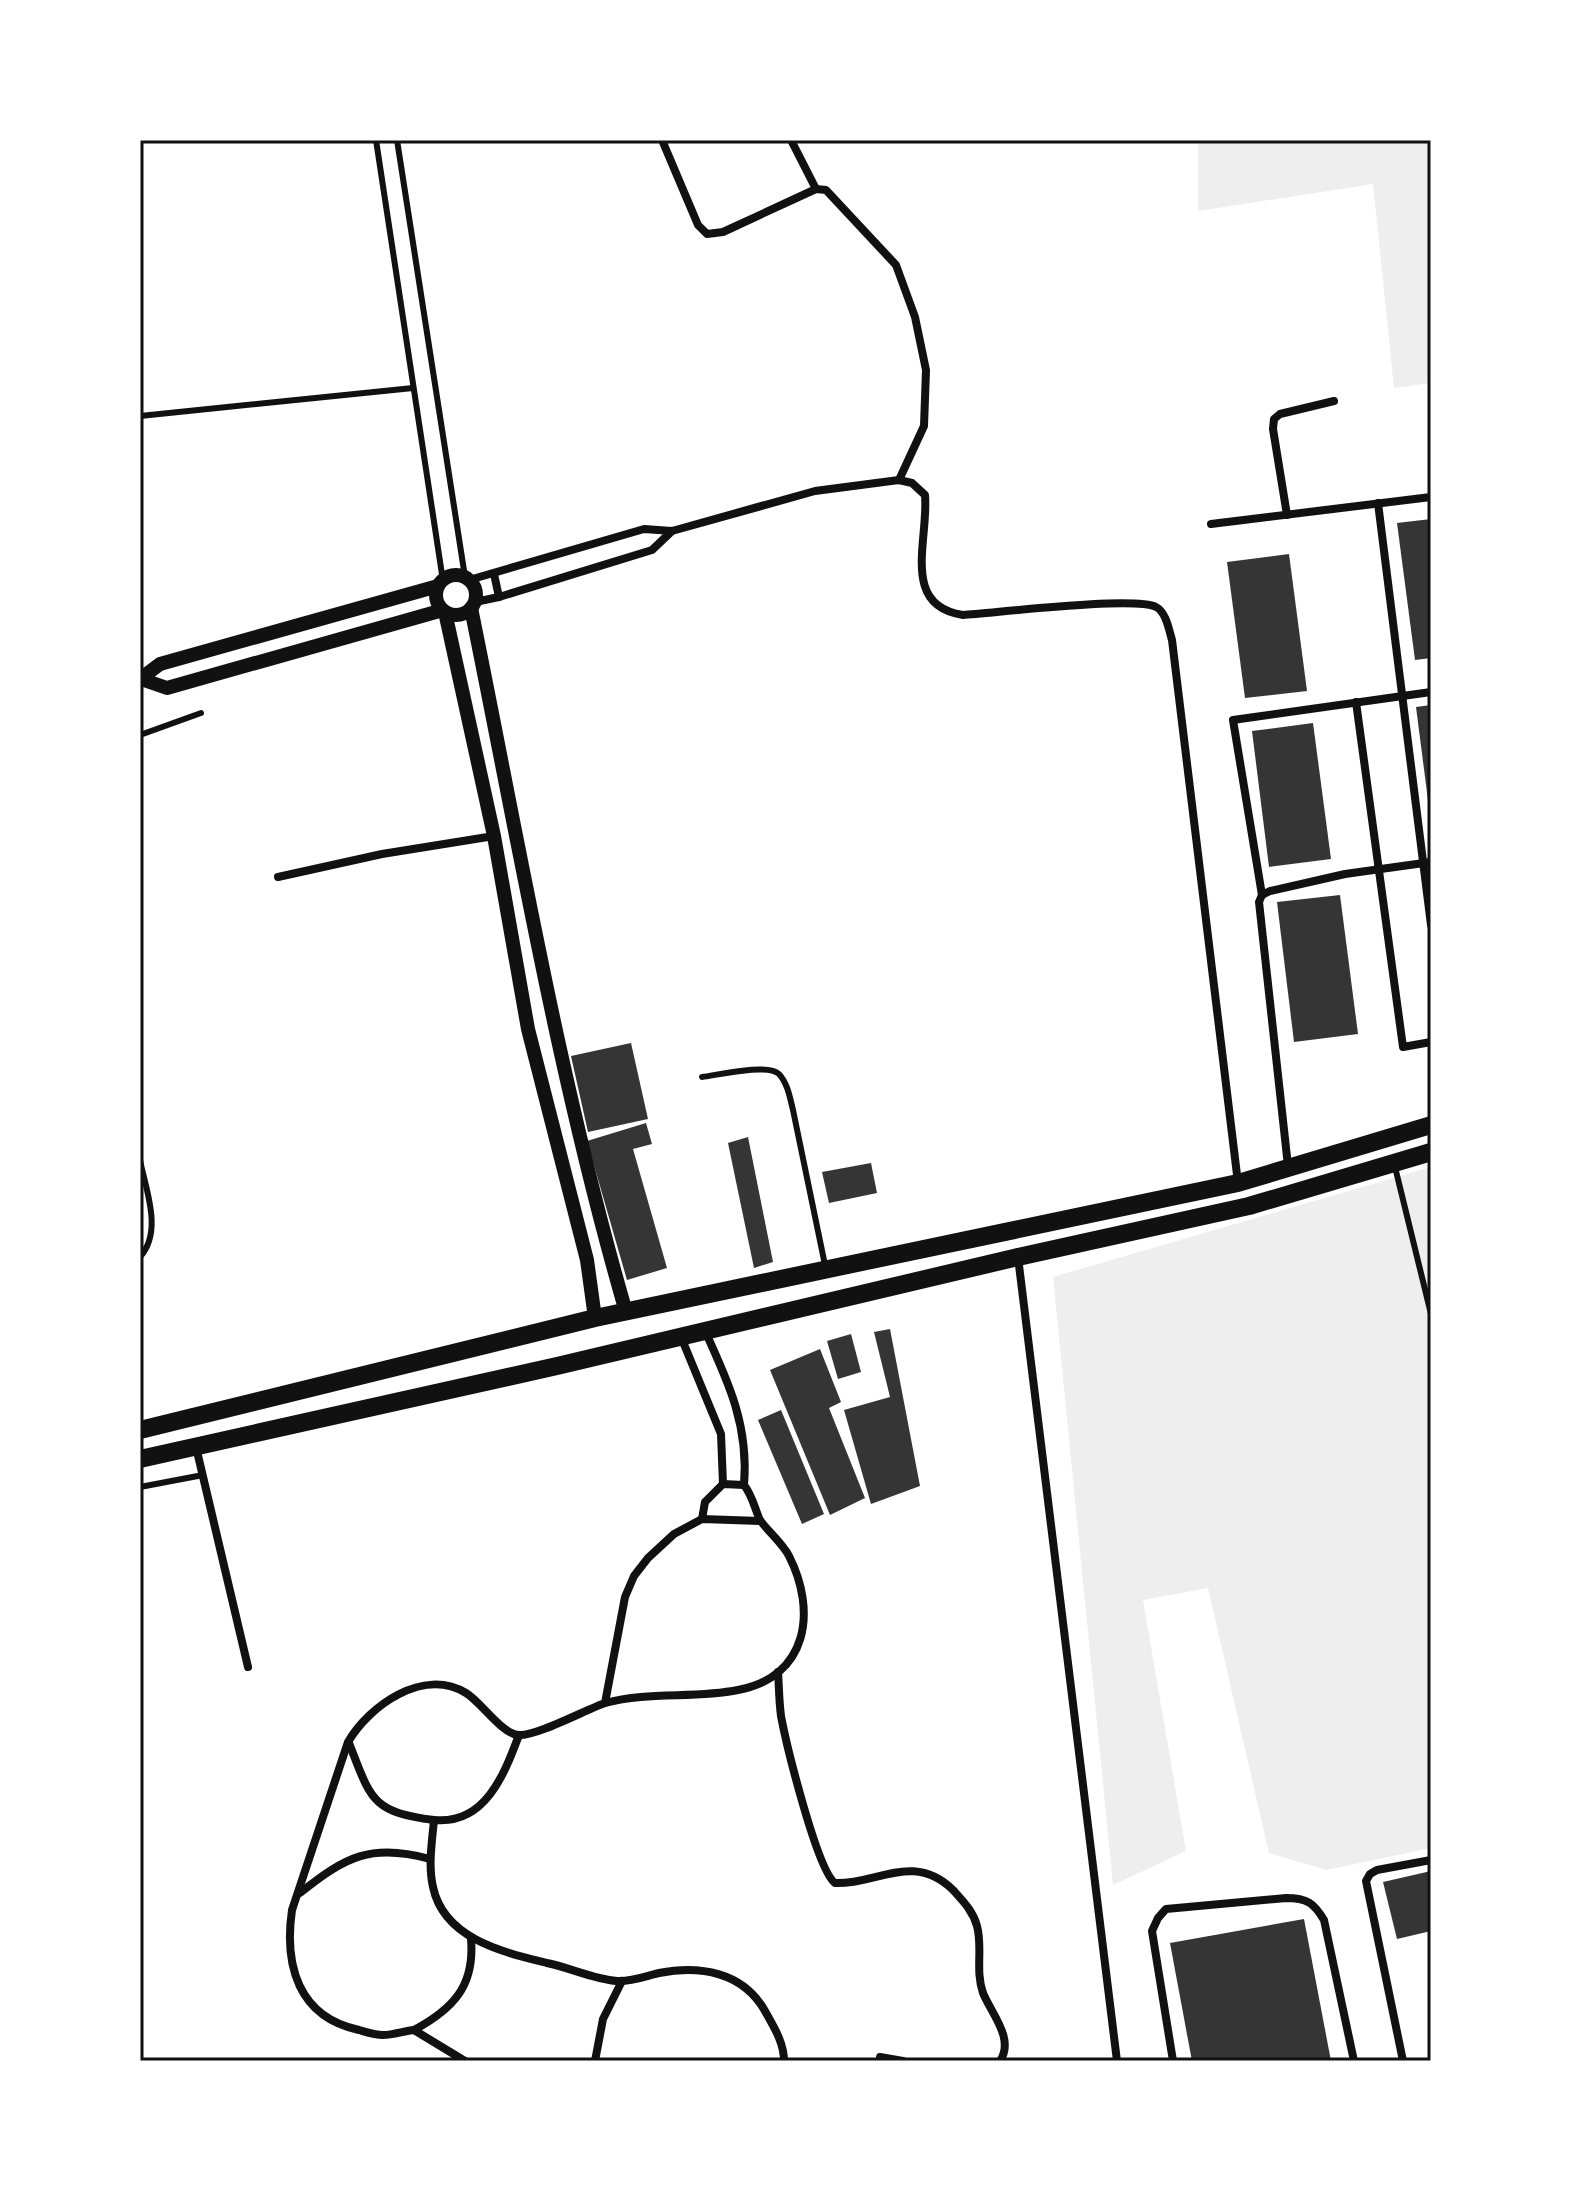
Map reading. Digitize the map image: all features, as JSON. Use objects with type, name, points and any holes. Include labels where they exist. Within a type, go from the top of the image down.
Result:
[{"type":"main road","points":[[140,1430],[595,1318],[1238,1183],[1431,1125]]},
{"type":"main road","points":[[140,1459],[1249,1206],[1431,1152]]},
{"type":"street","points":[[662,140],[698,225],[707,234],[723,232],[816,189],[826,190],[896,265],[915,317],[926,370],[924,426],[899,480]]},
{"type":"street","points":[[791,140],[816,189]]},
{"type":"street","points":[[1287,515],[1274,419],[1280,414],[1334,401]]},
{"type":"street","points":[[141,679],[160,664],[440,584],[455,576],[467,579],[494,574],[644,529],[672,531],[815,491],[899,480],[912,483],[925,495],[923,587],[930,600],[946,613],[963,615],[1120,604],[1155,607],[1163,614],[1172,640],[1238,1183]]},
{"type":"street","points":[[1211,524],[1431,497]]},
{"type":"street","points":[[1378,503],[1401,697],[1427,863],[1431,925]]},
{"type":"street","points":[[141,679],[167,688],[444,611],[459,615],[473,605],[652,550],[672,531]]},
{"type":"street","points":[[494,574],[499,597]]},
{"type":"street","points":[[467,579],[475,590],[473,605],[557,1041],[603,1235],[626,1312]]},
{"type":"street","points":[[440,584],[437,599],[444,611],[494,836],[532,1045],[587,1260],[595,1318]]},
{"type":"street","points":[[1288,1168],[1259,902],[1262,895],[1233,720],[1431,692]]},
{"type":"street","points":[[1356,702],[1403,1047],[1431,1042]]},
{"type":"street","points":[[278,877],[382,854],[494,836]]},
{"type":"street","points":[[1262,895],[1345,874],[1427,863]]},
{"type":"street","points":[[500,874],[524,867]]},
{"type":"street","points":[[532,1045],[557,1041]]},
{"type":"street","points":[[1018,1257],[1117,2061]]},
{"type":"street","points":[[471,1939],[473,1961],[464,1987],[446,2011],[414,2030],[381,2035],[342,2027],[305,1999],[294,1972],[288,1937],[292,1910],[348,1742],[359,1724],[377,1706],[418,1687],[444,1686],[464,1692],[509,1731],[519,1735],[631,1696],[739,1690],[763,1684],[778,1672],[800,1645],[805,1615],[790,1558],[782,1543],[760,1521],[750,1492],[744,1485],[744,1434],[729,1385],[705,1330]]},
{"type":"street","points":[[681,1336],[721,1434],[723,1484],[705,1502],[702,1519]]},
{"type":"street","points":[[196,1446],[248,1667]]},
{"type":"street","points":[[723,1484],[744,1485]]},
{"type":"street","points":[[605,1703],[625,1597],[634,1576],[674,1534],[702,1519],[760,1521]]},
{"type":"street","points":[[778,1672],[781,1717],[805,1812],[827,1875],[835,1883],[846,1884],[876,1875],[901,1872],[928,1874],[946,1884],[963,1900],[978,1928],[981,1986],[1005,2038],[1000,2061]]},
{"type":"street","points":[[348,1742],[364,1781],[383,1807],[407,1817],[458,1820],[469,1815],[484,1801],[506,1769],[519,1735]]},
{"type":"street","points":[[434,1820],[430,1859],[433,1888],[452,1922],[471,1939],[518,1956],[602,1979],[622,1981],[682,1970],[725,1975],[746,1987],[762,2006],[784,2050],[784,2061]]},
{"type":"street","points":[[299,1893],[328,1871],[357,1857],[391,1851],[430,1859]]},
{"type":"street","points":[[1403,2061],[1366,1881],[1377,1870],[1431,1860]]},
{"type":"street","points":[[1173,2061],[1152,1931],[1158,1918],[1166,1909],[1286,1898],[1302,1898],[1314,1904],[1324,1920],[1354,2061]]},
{"type":"street","points":[[595,2061],[603,2019],[622,1981]]},
{"type":"street","points":[[414,2030],[465,2061]]},
{"type":"street","points":[[880,2057],[903,2061]]},
{"type":"lane","points":[[376,140],[440,584]]},
{"type":"lane","points":[[397,140],[467,579]]},
{"type":"lane","points":[[140,416],[413,388]]},
{"type":"lane","points":[[140,735],[201,713]]},
{"type":"lane","points":[[702,1077],[761,1069],[773,1070],[780,1075],[793,1110],[826,1270]]},
{"type":"lane","points":[[140,1161],[152,1234],[140,1257]]},
{"type":"lane","points":[[1394,1163],[1431,1314]]},
{"type":"lane","points":[[140,1487],[203,1475]]},
{"type":"shaded area","points":[[1198,140],[1431,140],[1431,383],[1394,388],[1373,184],[1198,211]]},
{"type":"shaded area","points":[[1431,1167],[1431,1848],[1326,1870],[1269,1853],[1208,1588],[1143,1600],[1186,1851],[1113,1885],[1053,1277]]},
{"type":"building","points":[[1431,519],[1431,658],[1415,660],[1397,523]]},
{"type":"building","points":[[1289,554],[1307,691],[1245,698],[1227,562]]},
{"type":"building","points":[[1431,705],[1431,808],[1429,808],[1416,707]]},
{"type":"building","points":[[1313,723],[1331,859],[1269,867],[1252,731]]},
{"type":"building","points":[[1340,895],[1358,1034],[1294,1042],[1277,902]]},
{"type":"building","points":[[631,1043],[648,1119],[588,1132],[571,1056]]},
{"type":"building","points":[[646,1123],[652,1144],[633,1149],[667,1268],[627,1280],[587,1141]]},
{"type":"building","points":[[748,1137],[773,1262],[754,1268],[728,1143]]},
{"type":"building","points":[[871,1163],[877,1193],[829,1203],[822,1172]]},
{"type":"building","points":[[890,1329],[920,1486],[871,1504],[844,1410],[890,1397],[874,1332]]},
{"type":"building","points":[[851,1334],[861,1372],[838,1379],[827,1341]]},
{"type":"building","points":[[820,1349],[841,1402],[829,1408],[865,1498],[830,1515],[770,1370]]},
{"type":"building","points":[[781,1410],[824,1514],[802,1524],[758,1420]]},
{"type":"building","points":[[1431,1871],[1431,1931],[1397,1939],[1383,1882]]},
{"type":"building","points":[[1304,1919],[1331,2061],[1192,2061],[1170,1943]]}]
